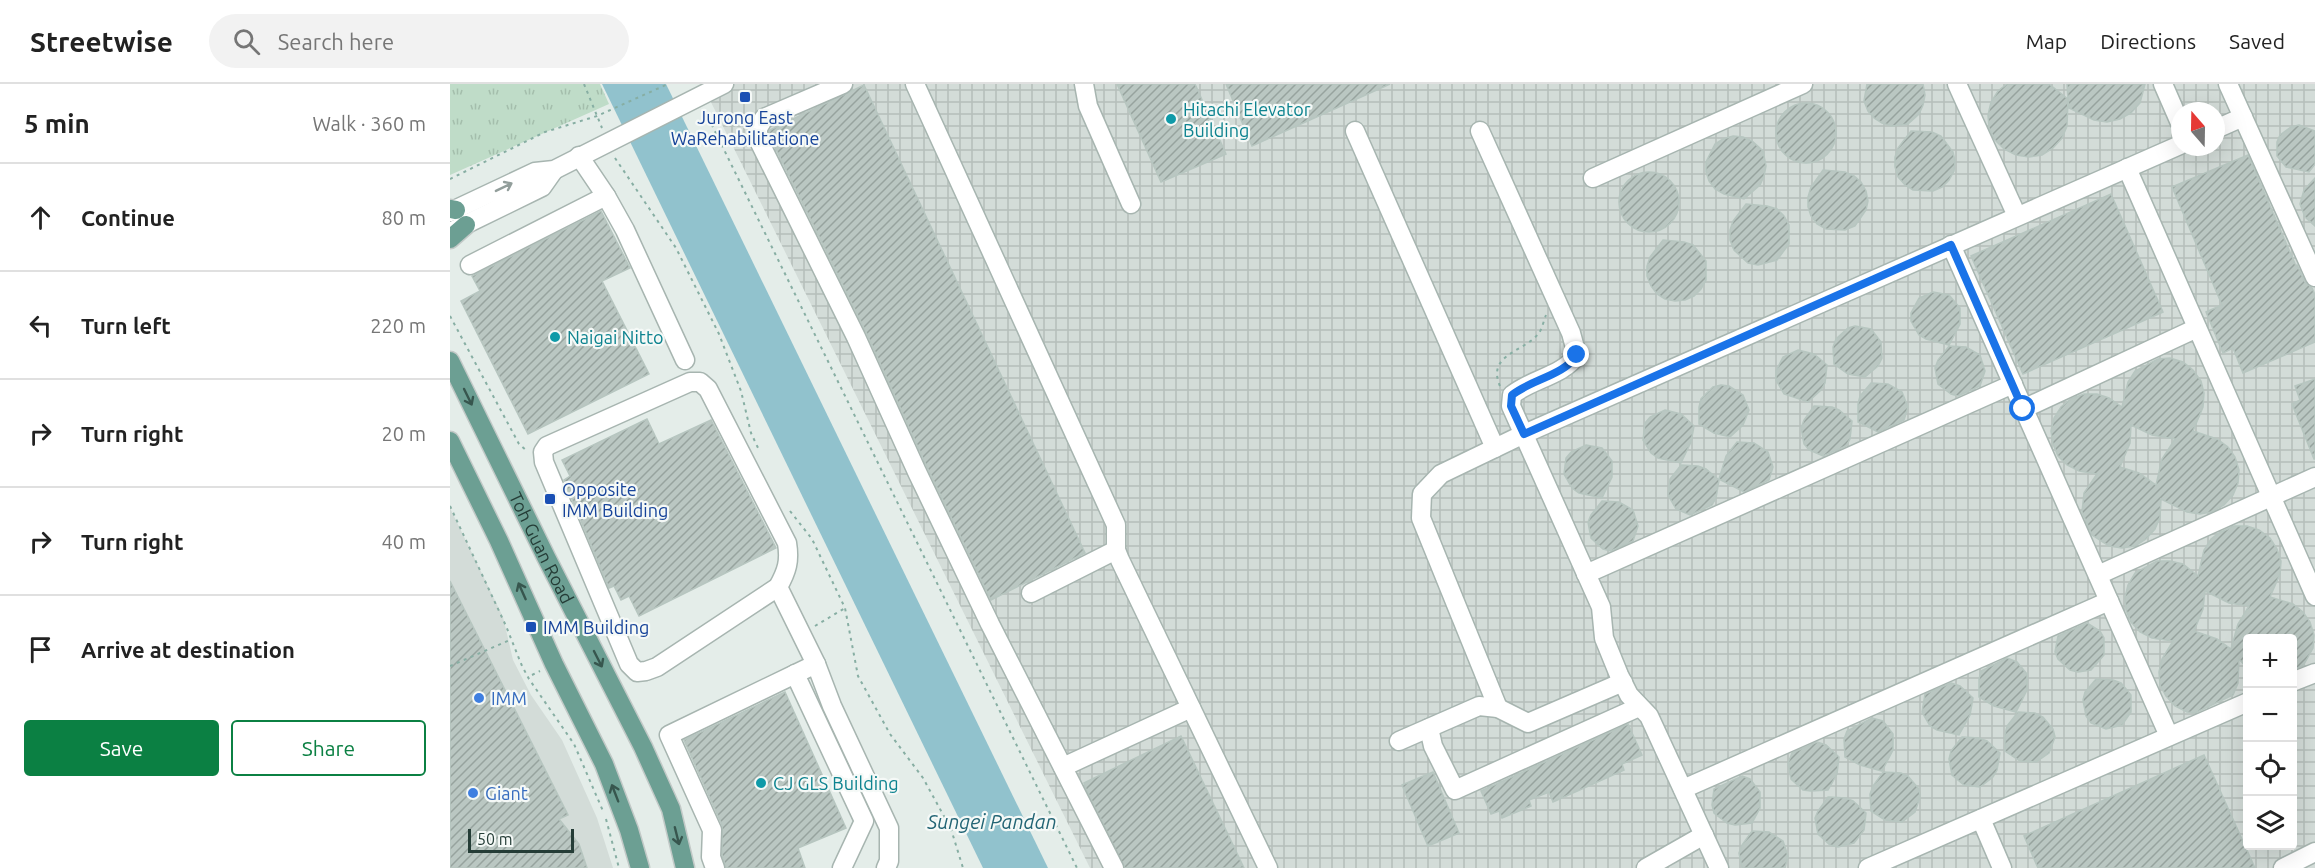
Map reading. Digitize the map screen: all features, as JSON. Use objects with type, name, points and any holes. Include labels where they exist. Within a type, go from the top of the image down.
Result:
[{"type":"main road","points":[[450,240],[454,218]]},
{"type":"main road","name":"Toh Guan Road","points":[[450,361],[643,747],[671,809],[685,868]]},
{"type":"main road","name":"Toh Guan Road","points":[[450,441],[499,541],[554,664],[604,764],[629,830],[640,868]]},
{"type":"street","points":[[454,218],[535,172],[554,170],[724,84]]},
{"type":"street","points":[[843,84],[764,118],[758,128],[758,139],[856,336],[917,472],[990,624],[1114,868]]},
{"type":"street","points":[[915,84],[1116,525],[1116,550],[1268,868]]},
{"type":"street","points":[[1084,84],[1088,106],[1131,204]]},
{"type":"street","points":[[1593,178],[1803,84]]},
{"type":"street","points":[[1957,84],[2017,216]]},
{"type":"street","points":[[2163,84],[2171,102]]},
{"type":"street","points":[[2229,84],[2309,253],[2315,277]]},
{"type":"street","points":[[2225,125],[2243,117]]},
{"type":"street","points":[[1355,130],[1495,448]]},
{"type":"street","points":[[1480,131],[1571,333],[1577,355],[1571,365],[1520,388],[1512,395],[1511,406],[1601,607],[1604,638],[1623,682],[1639,707],[1649,716],[1719,868]]},
{"type":"street","points":[[1498,708],[1421,518],[1422,494],[1441,474],[1524,434],[2171,149]]},
{"type":"street","points":[[579,156],[606,196],[625,230],[686,360]]},
{"type":"street","points":[[2127,168],[2315,596]]},
{"type":"street","points":[[470,265],[606,196]]},
{"type":"street","points":[[1951,245],[2169,736]]},
{"type":"street","points":[[2023,409],[2197,328]]},
{"type":"street","points":[[690,382],[700,382],[708,389],[787,543],[788,571],[778,587],[657,668],[637,672],[629,664],[544,462],[543,452],[547,446],[690,382]]},
{"type":"street","points":[[1586,574],[2013,384]]},
{"type":"street","points":[[2098,575],[2315,477]]},
{"type":"street","points":[[1031,593],[1116,550]]},
{"type":"street","points":[[778,587],[816,664],[832,706],[889,828],[889,861],[886,868]]},
{"type":"street","points":[[1683,789],[2109,601]]},
{"type":"street","points":[[716,868],[711,857],[712,830],[669,735],[816,664]]},
{"type":"street","points":[[2297,680],[2315,673]]},
{"type":"street","points":[[795,674],[864,821],[842,868]]},
{"type":"street","points":[[1399,741],[1479,706],[1498,708],[1528,723],[1623,682]]},
{"type":"street","points":[[1868,868],[2243,704]]},
{"type":"street","points":[[1429,728],[1434,746],[1455,790],[1639,707]]},
{"type":"street","points":[[1063,767],[1191,708]]},
{"type":"street","points":[[1981,819],[2002,868]]},
{"type":"street","points":[[1646,868],[1704,835]]},
{"type":"street","points":[[2283,868],[2315,852]]},
{"type":"path","points":[[584,84],[597,116]]},
{"type":"path","points":[[450,179],[545,132],[597,116],[668,84]]},
{"type":"path","points":[[695,98],[1077,868]]},
{"type":"path","points":[[616,160],[676,248],[719,334],[741,391],[751,433],[760,453]]},
{"type":"path","points":[[1504,394],[1497,378],[1498,366],[1510,353],[1539,333],[1554,294]]},
{"type":"path","points":[[450,316],[519,444],[535,457]]},
{"type":"path","points":[[450,506],[529,679],[574,744],[606,818],[619,868]]},
{"type":"path","points":[[789,510],[812,539],[845,608],[858,676],[890,734],[923,778],[951,829],[963,868]]},
{"type":"path","points":[[801,634],[845,608]]},
{"type":"path","points":[[450,666],[510,640]]},
{"type":"shaded area","points":[[702,84],[2315,84],[2315,868],[1090,868]]},
{"type":"shaded area","name":"IMM","points":[[450,508],[503,617],[513,660],[531,695],[562,740],[597,818],[613,868],[450,868]]},
{"type":"green space","points":[[450,84],[600,84],[609,104],[450,175]]},
{"type":"water","name":"Sungei Pandan","points":[[602,84],[666,84],[1048,868],[983,868]]},
{"type":"building","name":"Hitachi Elevator Building","points":[[1117,84],[1195,84],[1226,154],[1161,182]]},
{"type":"building","points":[[1226,84],[1390,84],[1252,146]]},
{"type":"building","points":[[1867,84],[1923,84],[1925,95],[1919,114],[1908,124],[1892,126],[1882,123],[1868,111],[1864,101]]},
{"type":"building","points":[[2007,84],[2049,84],[2068,99],[2067,84],[2145,84],[2140,103],[2131,113],[2107,122],[2094,120],[2069,108],[2068,100],[2067,126],[2062,138],[2042,155],[2029,157],[2016,155],[2004,149],[1995,140],[1989,128],[1988,115],[1991,102],[1998,91]]},
{"type":"building","points":[[864,85],[1085,553],[991,600],[866,332],[769,135],[770,130]]},
{"type":"building","points":[[1800,103],[1812,103],[1823,108],[1831,116],[1836,133],[1834,145],[1823,158],[1812,163],[1800,163],[1789,158],[1781,150],[1776,139],[1776,127],[1781,116],[1789,108]]},
{"type":"building","points":[[2299,125],[2315,131],[2315,164],[2309,172],[2286,167],[2277,156],[2277,142],[2280,135],[2291,127]]},
{"type":"building","points":[[1911,131],[1932,132],[1941,136],[1953,152],[1954,171],[1942,187],[1933,191],[1913,190],[1898,177],[1895,157],[1898,148]]},
{"type":"building","points":[[1733,136],[1752,141],[1763,151],[1766,166],[1760,185],[1744,199],[1715,189],[1706,172],[1706,162],[1715,144]]},
{"type":"building","points":[[2248,155],[2296,266],[2315,295],[2315,342],[2243,373],[2233,348],[2223,353],[2206,312],[2222,305],[2172,187]]},
{"type":"building","points":[[1823,170],[1845,172],[1861,182],[1868,201],[1866,210],[1855,226],[1845,230],[1826,229],[1817,224],[1811,216],[1808,197],[1811,187]]},
{"type":"building","points":[[1649,172],[1661,174],[1674,185],[1679,202],[1677,214],[1666,227],[1649,232],[1637,230],[1624,219],[1619,202],[1621,190],[1632,177]]},
{"type":"building","points":[[2315,178],[2315,226],[2305,217],[2300,204],[2304,190]]},
{"type":"building","points":[[2111,194],[2163,312],[2023,374],[1971,256]]},
{"type":"building","points":[[1746,204],[1777,209],[1789,225],[1789,244],[1777,260],[1758,265],[1748,263],[1734,250],[1730,240],[1730,230],[1733,221]]},
{"type":"building","name":"Naigai Nitto","points":[[601,211],[630,268],[602,281],[649,374],[528,434],[461,301],[480,291],[472,276]]},
{"type":"building","points":[[1663,240],[1693,245],[1706,261],[1706,280],[1694,296],[1685,300],[1665,299],[1651,286],[1647,276],[1647,266],[1650,257]]},
{"type":"building","points":[[1933,292],[1949,295],[1960,308],[1960,324],[1949,345],[1919,335],[1911,321],[1911,313],[1919,298]]},
{"type":"building","points":[[1855,326],[1871,329],[1881,342],[1882,358],[1878,366],[1865,377],[1848,374],[1834,364],[1833,347],[1836,339],[1848,328]]},
{"type":"building","points":[[1949,346],[1966,347],[1980,355],[1985,371],[1980,386],[1958,396],[1951,394],[1938,384],[1935,368]]},
{"type":"building","points":[[1798,350],[1814,354],[1827,365],[1825,383],[1808,402],[1784,394],[1776,380],[1776,371],[1783,357]]},
{"type":"building","points":[[2170,358],[2183,362],[2201,381],[2204,393],[2203,407],[2193,431],[2217,439],[2228,447],[2235,457],[2239,470],[2238,483],[2233,495],[2224,505],[2211,512],[2200,514],[2187,512],[2161,499],[2160,517],[2155,529],[2146,539],[2135,546],[2122,548],[2109,546],[2092,535],[2082,512],[2084,493],[2097,474],[2079,471],[2067,465],[2058,456],[2051,431],[2054,418],[2061,407],[2071,399],[2084,394],[2097,394],[2109,398],[2122,407],[2128,382],[2135,371],[2158,359]],"holes":[[[2131,425],[2152,435],[2175,439],[2162,459],[2156,485],[2139,473],[2120,467],[2130,443]]]},
{"type":"building","points":[[2315,379],[2314,459],[2292,404],[2300,400],[2295,386]]},
{"type":"building","points":[[1871,383],[1888,384],[1902,392],[1908,407],[1904,420],[1878,432],[1858,422],[1860,396]]},
{"type":"building","points":[[1729,386],[1743,395],[1749,410],[1743,425],[1730,437],[1714,433],[1699,424],[1701,399],[1713,387]]},
{"type":"building","points":[[1814,406],[1832,407],[1852,421],[1850,439],[1846,446],[1823,456],[1809,450],[1804,444],[1801,428]]},
{"type":"building","points":[[1665,410],[1681,414],[1694,426],[1691,442],[1681,463],[1658,458],[1651,453],[1643,440],[1645,423],[1650,417]]},
{"type":"building","points":[[647,419],[659,444],[711,420],[776,548],[639,616],[629,596],[621,600],[614,586],[609,588],[564,480],[570,476],[562,460]]},
{"type":"building","points":[[1737,442],[1754,443],[1768,452],[1773,467],[1769,480],[1744,492],[1719,479],[1726,456]]},
{"type":"building","points":[[1586,445],[1602,448],[1612,461],[1612,477],[1602,498],[1579,493],[1572,488],[1564,474],[1566,458],[1571,452]]},
{"type":"building","points":[[1681,465],[1706,469],[1719,480],[1716,498],[1712,505],[1690,515],[1676,509],[1668,495],[1670,479]]},
{"type":"building","points":[[1602,501],[1619,502],[1633,510],[1638,526],[1633,541],[1611,551],[1603,549],[1591,538],[1588,522]]},
{"type":"building","points":[[2234,526],[2247,526],[2259,530],[2270,538],[2281,561],[2280,574],[2270,597],[2293,604],[2303,612],[2310,622],[2314,635],[2313,648],[2303,666],[2297,668],[2297,634],[2243,634],[2243,664],[2239,659],[2238,683],[2233,695],[2195,713],[2175,706],[2160,685],[2159,672],[2162,659],[2173,641],[2152,638],[2140,632],[2131,622],[2126,610],[2125,597],[2128,585],[2135,573],[2157,561],[2183,564],[2198,576],[2204,550],[2211,539]],"holes":[[[2205,591],[2229,603],[2249,606],[2238,624],[2231,649],[2217,639],[2194,631],[2203,609]]]},
{"type":"building","name":"IMM","points":[[450,581],[568,815],[559,819],[579,844],[587,868],[450,868]]},
{"type":"building","points":[[2087,623],[2100,631],[2104,638],[2104,655],[2091,670],[2078,672],[2070,670],[2058,659],[2055,652],[2058,636]]},
{"type":"building","points":[[2007,658],[2017,662],[2027,674],[2027,690],[2016,712],[1994,706],[1979,697],[1981,671]]},
{"type":"building","points":[[2096,679],[2121,683],[2131,695],[2131,712],[2122,725],[2106,729],[2091,723],[2086,716],[2083,700],[2085,692]]},
{"type":"building","points":[[1951,683],[1960,686],[1973,698],[1970,715],[1959,735],[1930,726],[1922,712],[1925,694]]},
{"type":"building","name":"CJ GLS Building","points":[[785,692],[846,828],[798,848],[805,868],[726,868],[722,855],[722,825],[684,740]]},
{"type":"building","points":[[2018,712],[2035,713],[2043,717],[2053,729],[2055,737],[2049,753],[2036,762],[2020,761],[2005,751],[2007,726]]},
{"type":"building","points":[[1872,718],[1883,721],[1893,734],[1893,750],[1882,771],[1860,765],[1845,757],[1844,739],[1847,731]]},
{"type":"building","points":[[1628,724],[1642,755],[1622,764],[1624,770],[1553,802],[1549,792],[1529,800],[1531,806],[1502,818],[1499,811],[1491,814],[1481,791]]},
{"type":"building","points":[[1181,736],[1244,868],[1125,868],[1086,789],[1084,783]]},
{"type":"building","points":[[1962,737],[1987,741],[2000,753],[1997,770],[1993,777],[1980,787],[1964,785],[1952,775],[1949,759],[1951,751]]},
{"type":"building","points":[[1817,742],[1826,745],[1839,757],[1837,774],[1828,790],[1803,790],[1791,779],[1788,763],[1792,753]]},
{"type":"building","points":[[2204,755],[2243,841],[2243,850],[2247,850],[2255,868],[2038,868],[2024,836]]},
{"type":"building","points":[[1433,772],[1459,833],[1428,846],[1402,785]]},
{"type":"building","points":[[1883,772],[1901,773],[1908,776],[1919,789],[1920,797],[1915,812],[1902,822],[1885,820],[1871,811],[1870,794]]},
{"type":"building","points":[[1742,776],[1750,779],[1760,792],[1760,808],[1752,823],[1735,825],[1727,823],[1714,813],[1712,805],[1714,789]]},
{"type":"building","points":[[1828,797],[1846,798],[1866,813],[1864,830],[1854,843],[1838,847],[1830,845],[1818,834],[1815,818]]},
{"type":"building","points":[[1752,831],[1769,832],[1783,841],[1788,856],[1785,868],[1742,868],[1739,853]]},
{"type":"place","name":"Jurong East WaRehabilitatione","points":[[745,97]]},
{"type":"place","name":"Hitachi Elevator Building","points":[[1171,119]]},
{"type":"place","name":"Naigai Nitto","points":[[555,337]]},
{"type":"place","name":"Opposite IMM Building","points":[[550,499]]},
{"type":"place","name":"IMM Building","points":[[531,627]]},
{"type":"place","name":"IMM","points":[[479,698]]},
{"type":"place","name":"CJ GLS Building","points":[[761,783]]},
{"type":"place","name":"Giant","points":[[473,793]]},
{"type":"route","points":[[1577,355],[1571,365],[1520,388],[1512,395],[1511,406],[1524,434],[1951,245],[2023,409]]}]
